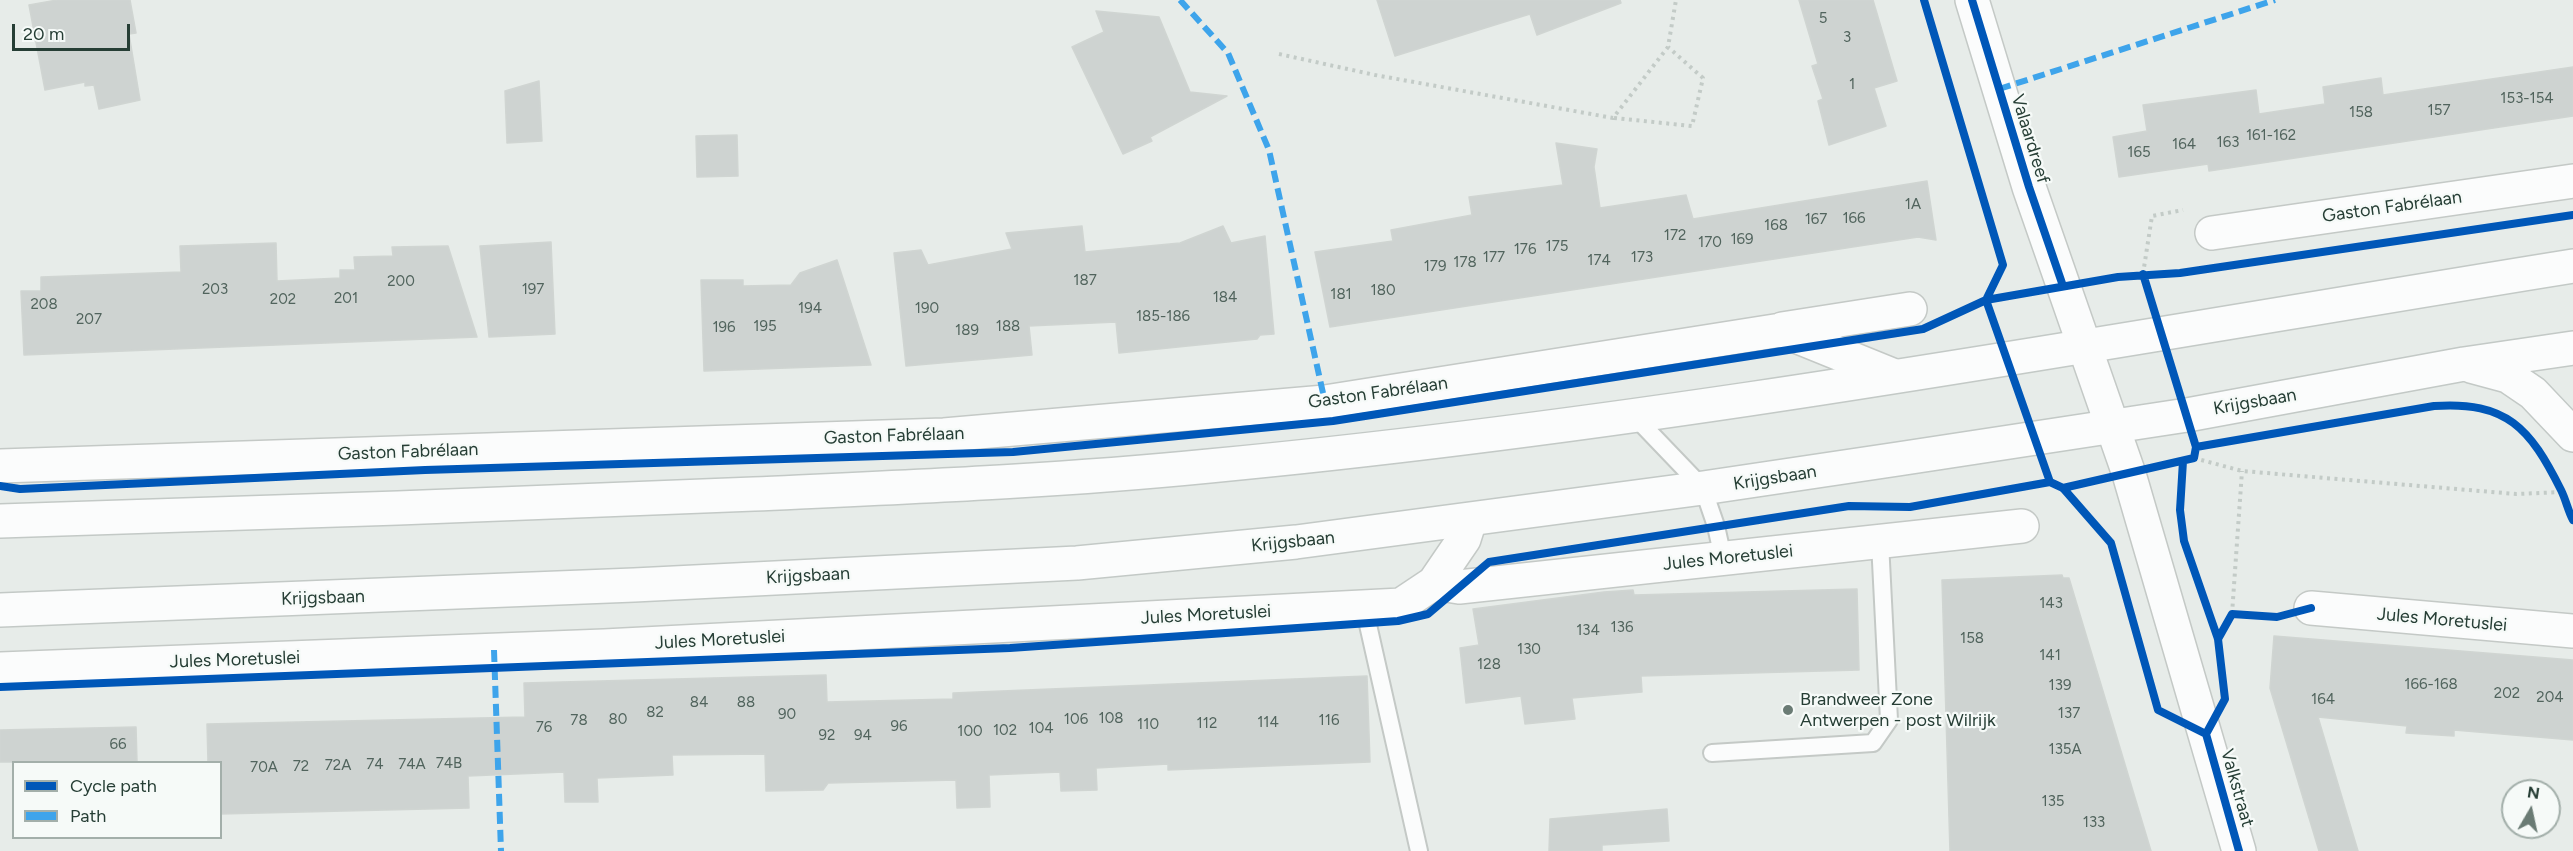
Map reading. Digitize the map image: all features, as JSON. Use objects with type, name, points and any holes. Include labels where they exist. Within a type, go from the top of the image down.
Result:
[{"type":"street","name":"Valaardreef","points":[[1972,0],[2029,187],[2112,426]]},
{"type":"street","name":"Gaston Fabrélaan","points":[[2212,233],[2573,181]]},
{"type":"street","points":[[0,521],[597,501],[999,483],[1204,467],[1456,441],[1635,417],[2573,267]]},
{"type":"street","name":"Gaston Fabrélaan","points":[[0,466],[944,435],[1325,402],[1910,309]]},
{"type":"street","points":[[1781,330],[1892,375]]},
{"type":"street","name":"Krijgsbaan","points":[[0,610],[622,586],[1077,562],[1296,542],[1703,488],[2187,415],[2464,364],[2573,348]]},
{"type":"street","points":[[2464,364],[2508,376],[2534,393],[2573,435]]},
{"type":"street","name":"Valkstraat","points":[[2112,426],[2129,474],[2239,851]]},
{"type":"street","name":"Jules Moretuslei","points":[[0,669],[604,646],[1401,605],[1434,583],[1464,539],[1470,520]]},
{"type":"street","name":"Jules Moretuslei","points":[[1434,583],[1459,587],[2022,526]]},
{"type":"street","name":"Jules Moretuslei","points":[[2311,608],[2573,631]]},
{"type":"lane","points":[[1635,417],[1703,488],[1716,526],[1723,558]]},
{"type":"lane","points":[[1712,753],[1873,743],[1889,720],[1880,542]]},
{"type":"lane","points":[[1364,607],[1419,851]]},
{"type":"path","points":[[1613,118],[1668,47],[1676,0]]},
{"type":"path","points":[[1279,54],[1387,78],[1613,118],[1692,126],[1703,78],[1668,47]]},
{"type":"path","points":[[2152,274],[2139,274],[2161,332]]},
{"type":"path","points":[[2187,415],[2196,447],[2194,458]]},
{"type":"path","points":[[2183,462],[2194,458],[2242,471],[2516,494],[2564,496],[2573,493]]},
{"type":"path","points":[[2227,622],[2232,614],[2242,471]]},
{"type":"path","points":[[2558,484],[2564,496]]},
{"type":"path","points":[[2232,614],[2243,615]]},
{"type":"building","points":[[57,0],[130,0],[136,33],[129,34],[140,100],[99,109],[94,85],[85,86],[85,82],[45,90],[29,5]]},
{"type":"building","points":[[1377,0],[1620,0],[1621,3],[1537,35],[1530,14],[1395,56]]},
{"type":"building","points":[[1799,0],[1873,0],[1897,81],[1874,88],[1886,126],[1829,145],[1818,101],[1823,99],[1812,66],[1818,64]]},
{"type":"building","points":[[1096,11],[1159,17],[1190,92],[1227,96],[1150,137],[1152,141],[1123,154],[1072,47],[1104,32]]},
{"type":"building","points":[[2573,67],[2573,116],[2209,171],[2208,164],[2119,177],[2113,137],[2147,131],[2143,105],[2256,90],[2259,114],[2325,104],[2323,87],[2381,78],[2383,95]]},
{"type":"building","points":[[539,81],[542,141],[507,143],[505,91]]},
{"type":"building","points":[[737,135],[738,176],[697,177],[696,136]]},
{"type":"building","points":[[1556,143],[1597,149],[1594,167],[1600,208],[1686,195],[1693,219],[1927,181],[1936,240],[1918,237],[1330,327],[1315,252],[1393,241],[1391,230],[1472,215],[1469,197],[1563,185]]},
{"type":"building","points":[[1082,226],[1085,252],[1180,243],[1223,226],[1231,243],[1265,236],[1274,334],[1260,335],[1257,339],[1119,353],[1116,322],[1029,326],[1032,355],[906,366],[894,253],[921,250],[928,265],[1012,249],[1006,233]]},
{"type":"building","points":[[551,242],[555,334],[489,337],[480,246]]},
{"type":"building","points":[[276,243],[277,281],[340,278],[340,270],[355,270],[354,257],[393,256],[392,247],[448,246],[477,337],[24,355],[21,291],[41,291],[41,277],[181,272],[180,246]]},
{"type":"building","points":[[837,260],[871,365],[704,371],[701,280],[743,280],[743,286],[791,285],[800,273]]},
{"type":"building","points":[[2062,575],[2063,578],[2069,578],[2151,851],[1950,851],[1942,580]]},
{"type":"building","points":[[1857,589],[1859,670],[1641,676],[1642,692],[1572,698],[1575,719],[1525,724],[1521,696],[1466,703],[1460,648],[1479,645],[1473,609],[1633,590],[1634,595]]},
{"type":"building","points":[[2274,636],[2573,660],[2573,740],[2454,730],[2454,736],[2406,733],[2407,726],[2318,717],[2358,851],[2319,851],[2270,688]]},
{"type":"building","points":[[826,675],[827,702],[953,699],[953,693],[1367,676],[1370,762],[1168,770],[1168,764],[1096,768],[1097,790],[1061,791],[1060,772],[989,775],[990,807],[957,808],[956,780],[828,783],[823,790],[766,791],[765,754],[672,755],[673,775],[597,778],[598,802],[565,802],[564,772],[468,776],[469,808],[222,814],[222,761],[208,761],[207,724],[525,717],[524,683]]},
{"type":"building","points":[[136,727],[137,761],[0,762],[0,730]]},
{"type":"building","points":[[1667,809],[1669,841],[1602,845],[1602,851],[1549,851],[1550,819]]},
{"type":"marked path","points":[[1180,0],[1228,53],[1269,150],[1325,402]]},
{"type":"marked path","points":[[1999,89],[2275,0]]},
{"type":"marked path","points":[[494,650],[501,851]]},
{"type":"cycle path","points":[[1924,0],[2003,265],[1986,300],[2050,482]]},
{"type":"cycle path","points":[[1972,0],[2029,187],[2063,286]]},
{"type":"cycle path","points":[[0,486],[20,489],[425,470],[1013,452],[1333,421],[1923,329],[1986,300],[2118,277],[2180,273],[2573,215]]},
{"type":"cycle path","points":[[2063,488],[2194,458],[2196,447],[2143,274]]},
{"type":"cycle path","points":[[2196,447],[2434,406],[2480,408],[2498,414],[2513,423],[2526,435],[2550,468],[2573,520]]},
{"type":"cycle path","points":[[2183,461],[2180,510],[2184,541],[2218,639],[2225,699],[2206,734]]},
{"type":"cycle path","points":[[0,687],[1010,648],[1398,621],[1428,614],[1489,562],[1849,506],[1910,507],[2050,482],[2063,488],[2111,543],[2158,710],[2206,734]]},
{"type":"cycle path","points":[[2218,639],[2232,614],[2277,617],[2311,608]]},
{"type":"cycle path","points":[[2206,734],[2239,851]]},
{"type":"place","name":"Brandweer Zone Antwerpen - post Wilrijk","points":[[1788,710]]}]
